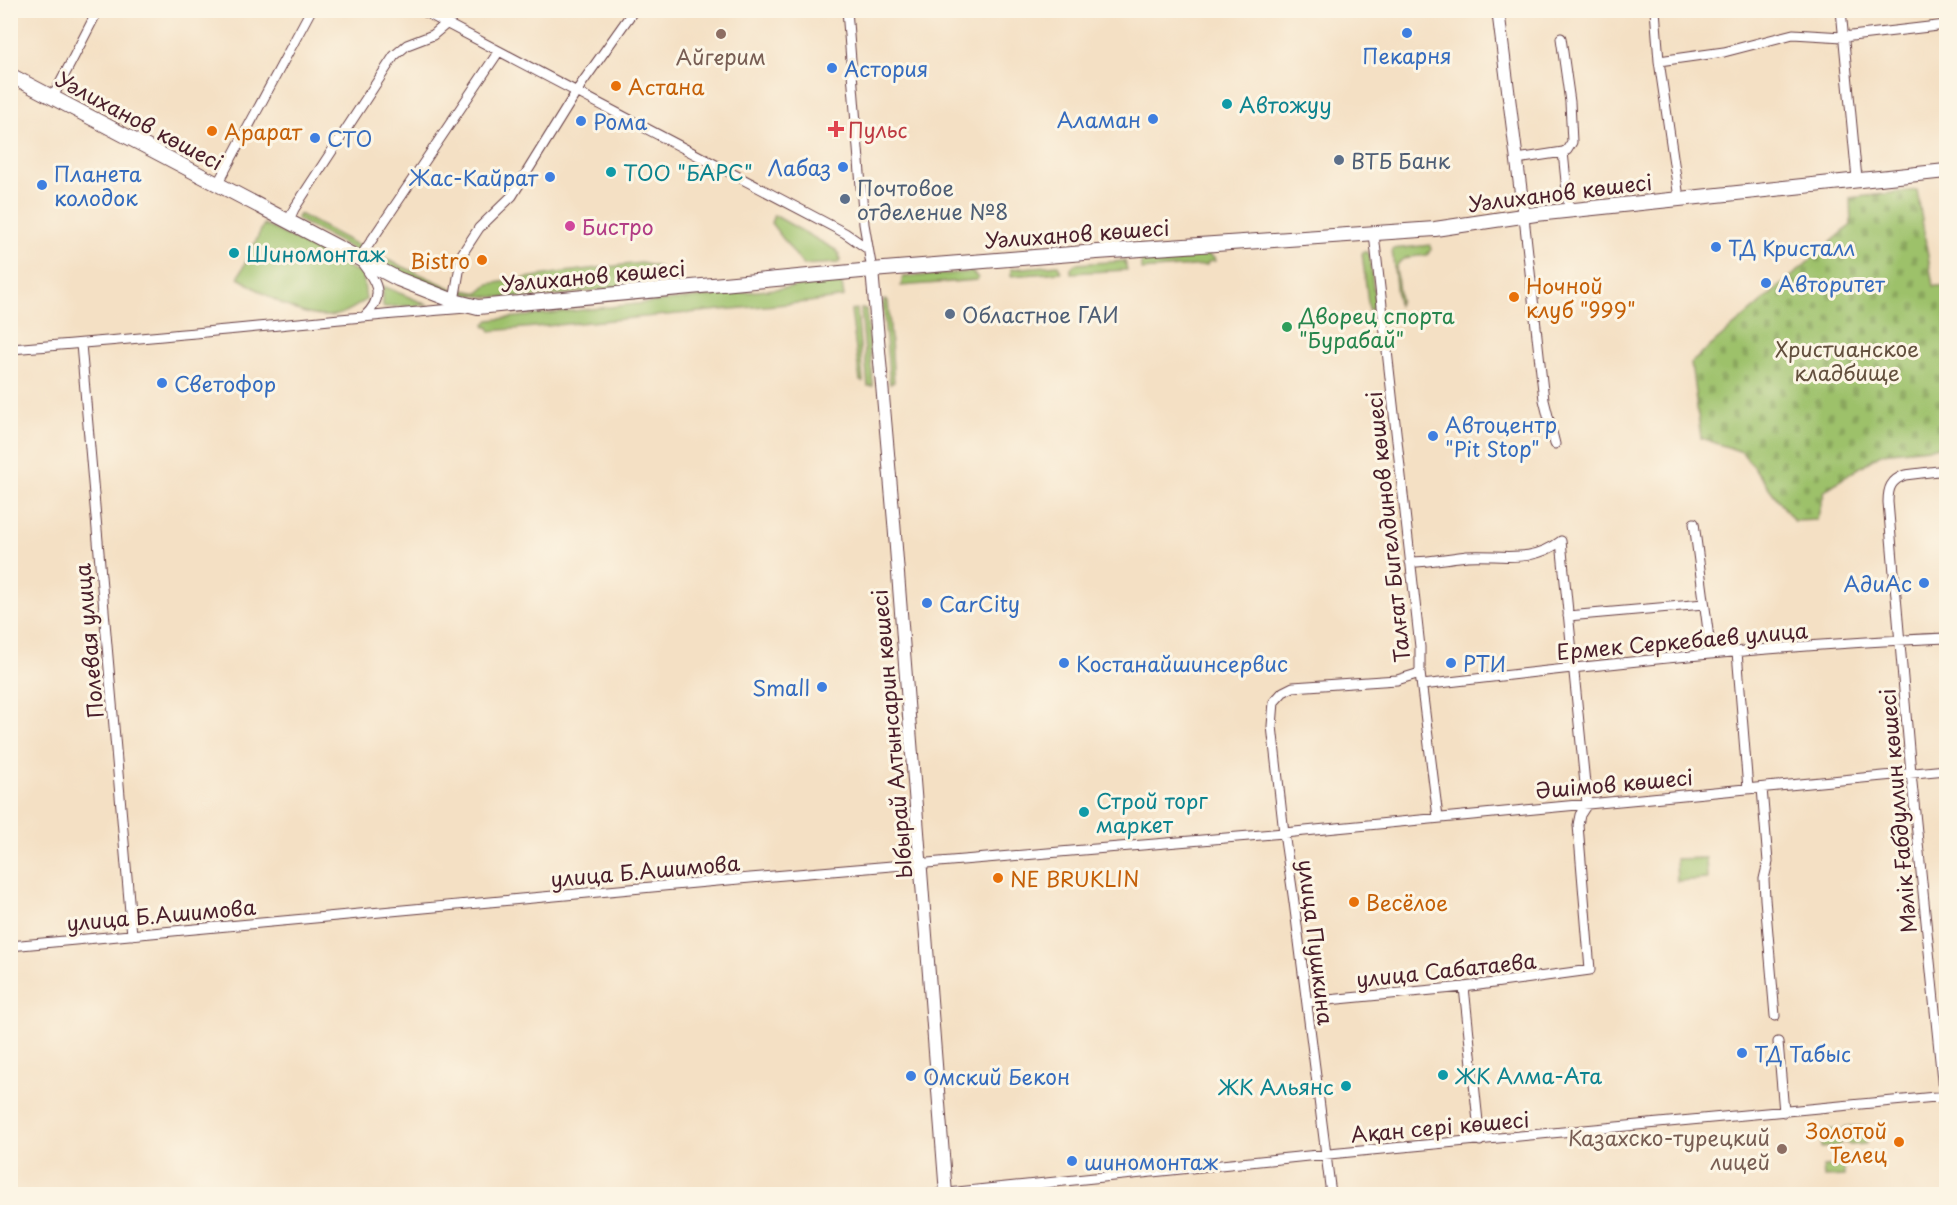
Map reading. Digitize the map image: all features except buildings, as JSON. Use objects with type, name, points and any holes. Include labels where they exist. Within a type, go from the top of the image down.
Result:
[{"type":"highway","name":"Уәлиханов көшесі","points":[[10,75],[411,285],[478,307],[872,270],[1097,252],[1525,224],[1569,211],[1857,179]]},
{"type":"highway","points":[[1857,179],[1947,171]]},
{"type":"highway","points":[[1525,224],[1535,218],[1906,178],[1919,174]]},
{"type":"main road","points":[[1498,10],[1525,224]]},
{"type":"main road","name":"Ыбырай Алтынсарин көшесі","points":[[872,270],[946,1194]]},
{"type":"street","points":[[52,97],[98,10]]},
{"type":"street","points":[[217,185],[311,10]]},
{"type":"street","points":[[421,10],[845,233],[868,249]]},
{"type":"street","points":[[454,301],[462,254],[479,228],[512,196],[582,83],[634,10]]},
{"type":"street","points":[[848,10],[864,224],[872,270]]},
{"type":"street","points":[[1655,10],[1659,61],[1679,198]]},
{"type":"street","points":[[1841,10],[1857,179]]},
{"type":"street","points":[[288,222],[294,209],[394,56],[407,45],[433,35],[446,24]]},
{"type":"street","points":[[1659,61],[1724,52],[1793,34],[1843,37],[1947,25]]},
{"type":"street","points":[[1517,159],[1563,152],[1572,142],[1570,102],[1561,38]]},
{"type":"street","points":[[365,316],[375,305],[377,290],[374,278],[359,259],[499,51]]},
{"type":"street","points":[[1563,152],[1569,211]]},
{"type":"street","points":[[1525,224],[1544,400],[1555,444]]},
{"type":"street","name":"Талғат Бигелдинов көшесі","points":[[1374,234],[1420,647],[1420,673],[1438,817]]},
{"type":"street","name":"Уәлиханов көшесі","points":[[10,349],[478,307]]},
{"type":"street","name":"Полевая улица","points":[[81,344],[132,935]]},
{"type":"street","name":"Мәлік Ғабдуллин көшесі","points":[[1947,470],[1905,474],[1895,479],[1889,489],[1888,502],[1911,773],[1945,1096],[1947,1141]]},
{"type":"street","points":[[1694,524],[1711,654]]},
{"type":"street","points":[[1410,562],[1468,556],[1529,556],[1546,552],[1561,541],[1587,804]]},
{"type":"street","points":[[1568,616],[1704,604]]},
{"type":"street","name":"Ермек Серкебаев улица","points":[[1422,685],[1711,654],[1947,638]]},
{"type":"street","points":[[1737,652],[1748,789]]},
{"type":"street","name":"улица Пушкина","points":[[1331,1194],[1284,833],[1272,726],[1273,708],[1278,696],[1288,689],[1299,686],[1397,680],[1420,673]]},
{"type":"street","name":"Әшімов көшесі","points":[[1284,833],[1947,770]]},
{"type":"street","points":[[1762,788],[1768,862],[1764,879],[1765,898],[1775,1016]]},
{"type":"street","name":"улица Сабатаева","points":[[1306,1002],[1464,987],[1590,970],[1578,825],[1580,815],[1587,804]]},
{"type":"street","name":"улица Б.Ашимова","points":[[10,946],[1284,833]]},
{"type":"street","points":[[1464,987],[1480,1141]]},
{"type":"street","points":[[1778,1042],[1784,1112]]},
{"type":"street","name":"Ақан сері көшесі","points":[[938,1194],[1945,1096]]},
{"type":"street","points":[[876,1194],[907,1194]]},
{"type":"green space","name":"Христианское кладбище","points":[[1917,190],[1933,286],[1946,286],[1946,446],[1882,453],[1825,490],[1817,520],[1794,521],[1742,452],[1701,438],[1691,363],[1851,225],[1850,198]]},
{"type":"green space","points":[[299,214],[361,247],[358,252],[298,220]]},
{"type":"green space","points":[[774,215],[836,250],[840,261],[803,265],[771,223]]},
{"type":"green space","points":[[264,224],[363,275],[366,300],[337,315],[310,314],[273,299],[238,278]]},
{"type":"green space","points":[[1430,245],[1431,250],[1427,255],[1409,257],[1398,264],[1396,268],[1400,301],[1398,305],[1392,249]]},
{"type":"green space","points":[[1362,252],[1367,252],[1370,257],[1375,306],[1369,311]]},
{"type":"green space","points":[[372,253],[453,289],[453,291],[449,292],[421,282],[373,261]]},
{"type":"green space","points":[[1206,254],[1215,261],[1208,262],[1207,265],[1141,270],[1141,263],[1144,259]]},
{"type":"green space","points":[[1125,261],[1127,270],[1071,273],[1071,268],[1075,264]]},
{"type":"green space","points":[[641,263],[659,267],[656,280],[652,283],[535,297],[488,297],[465,294],[463,290],[479,293],[489,284]]},
{"type":"green space","points":[[1058,265],[1061,272],[1011,276],[1011,269]]},
{"type":"green space","points":[[972,272],[978,278],[977,280],[901,286],[903,277]]},
{"type":"green space","points":[[831,283],[842,284],[844,297],[490,331],[489,327],[485,327],[489,320]]},
{"type":"green space","points":[[383,286],[428,305],[383,307]]},
{"type":"green space","points":[[884,300],[888,301],[894,382],[890,384],[883,305]]},
{"type":"green space","points":[[857,309],[863,382],[860,381],[851,310]]},
{"type":"green space","points":[[861,309],[866,309],[873,386],[868,386]]},
{"type":"green space","points":[[1706,858],[1707,879],[1677,881],[1676,859]]},
{"type":"green space","points":[[1865,1126],[1866,1144],[1850,1145],[1845,1142],[1844,1128]]},
{"type":"green space","points":[[1840,1129],[1842,1142],[1838,1146],[1822,1148],[1820,1131]]},
{"type":"green space","points":[[1844,1165],[1844,1176],[1824,1177],[1823,1166]]},
{"type":"place","name":"Пекарня","points":[[1407,33]]},
{"type":"place","name":"Айгерим","points":[[721,34]]},
{"type":"place","name":"Астория","points":[[832,68]]},
{"type":"place","name":"Астана","points":[[616,86]]},
{"type":"place","name":"Автожуу","points":[[1227,104]]},
{"type":"place","name":"Аламан","points":[[1153,119]]},
{"type":"place","name":"Рома","points":[[581,121]]},
{"type":"place","name":"Пульс","points":[[836,129]]},
{"type":"place","name":"Арарат","points":[[212,131]]},
{"type":"place","name":"СТО","points":[[315,138]]},
{"type":"place","name":"ВТБ Банк","points":[[1339,160]]},
{"type":"place","name":"Лабаз","points":[[843,167]]},
{"type":"place","name":"ТОО \"БАРС\"","points":[[611,172]]},
{"type":"place","name":"Жас-Кайрат","points":[[550,177]]},
{"type":"place","name":"Планета колодок","points":[[42,185]]},
{"type":"place","name":"Почтовое отделение №8","points":[[845,199]]},
{"type":"place","name":"Бистро","points":[[570,226]]},
{"type":"place","name":"ТД Кристалл","points":[[1716,247]]},
{"type":"place","name":"Шиномонтаж","points":[[234,253]]},
{"type":"place","name":"Bistro","points":[[482,260]]},
{"type":"place","name":"Авторитет","points":[[1766,283]]},
{"type":"place","name":"Ночной клуб \"999\"","points":[[1514,297]]},
{"type":"place","name":"Областное ГАИ","points":[[950,314]]},
{"type":"place","name":"Дворец спорта \"Бурабай\"","points":[[1287,327]]},
{"type":"place","name":"Светофор","points":[[162,383]]},
{"type":"place","name":"Автоцентр \"Pit Stop\"","points":[[1433,436]]},
{"type":"place","name":"АдиАс","points":[[1924,583]]},
{"type":"place","name":"CarCity","points":[[927,603]]},
{"type":"place","name":"Костанайшинсервис","points":[[1064,663]]},
{"type":"place","name":"РТИ","points":[[1451,663]]},
{"type":"place","name":"Small","points":[[822,687]]},
{"type":"place","name":"Строй торг маркет","points":[[1084,812]]},
{"type":"place","name":"NE BRUKLIN","points":[[998,878]]},
{"type":"place","name":"Весёлое","points":[[1354,902]]},
{"type":"place","name":"ТД Табыс","points":[[1742,1053]]},
{"type":"place","name":"ЖК Алма-Ата","points":[[1443,1075]]},
{"type":"place","name":"Омский Бекон","points":[[911,1076]]},
{"type":"place","name":"ЖК Альянс","points":[[1346,1086]]},
{"type":"place","name":"Золотой Телец","points":[[1899,1142]]},
{"type":"place","name":"Казахско-турецкий лицей","points":[[1782,1149]]},
{"type":"place","name":"шиномонтаж","points":[[1072,1161]]}]
